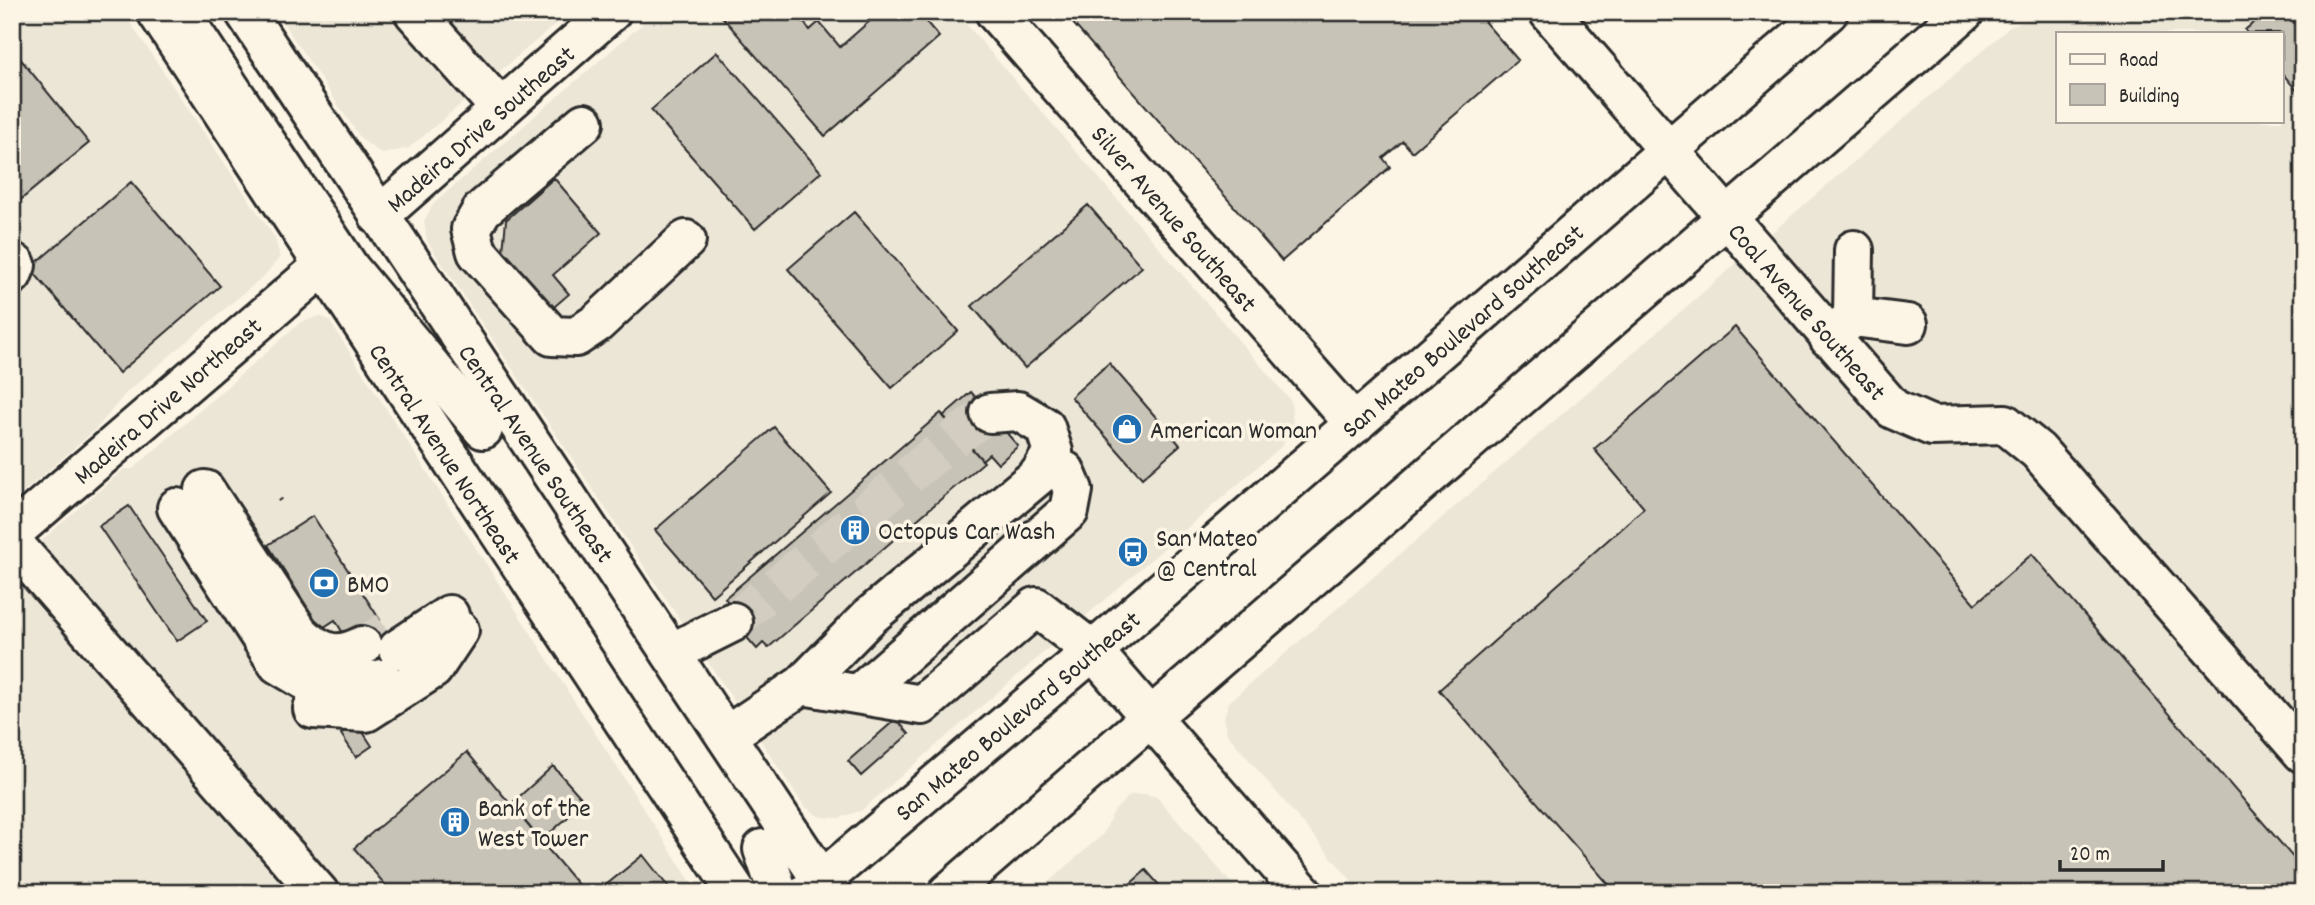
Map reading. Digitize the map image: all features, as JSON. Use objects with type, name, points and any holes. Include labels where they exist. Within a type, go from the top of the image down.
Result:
[{"type":"main road","name":"Central Avenue Northeast","points":[[157,12],[737,893]]},
{"type":"main road","name":"Central Avenue Southeast","points":[[180,12],[350,269],[483,429]]},
{"type":"main road","points":[[414,12],[501,109]]},
{"type":"main road","name":"Madeira Drive Southeast","points":[[380,215],[611,12]]},
{"type":"main road","name":"Silver Avenue Southeast","points":[[995,12],[1356,424]]},
{"type":"main road","name":"Coal Avenue Southeast","points":[[1549,12],[1727,217],[1841,327],[1893,410],[1932,426],[2006,424],[2038,451],[2303,753]]},
{"type":"main road","name":"San Mateo Boulevard Southeast","points":[[820,889],[1828,12]]},
{"type":"main road","points":[[948,893],[1964,12]]},
{"type":"main road","name":"Central Avenue Southeast","points":[[251,15],[380,215],[726,736],[820,889]]},
{"type":"main road","points":[[584,123],[482,210],[471,229],[477,252],[552,336],[576,337],[597,323],[686,240]]},
{"type":"main road","points":[[1854,250],[1841,327],[1908,324]]},
{"type":"main road","points":[[12,262],[16,265],[12,275]]},
{"type":"main road","name":"Madeira Drive Northeast","points":[[12,534],[323,266]]},
{"type":"main road","points":[[726,736],[844,692],[1069,511],[1073,490],[1045,427],[1018,411],[990,413]]},
{"type":"main road","points":[[844,692],[869,617],[1059,461]]},
{"type":"main road","points":[[191,499],[289,650],[315,668],[345,672],[380,653],[448,614],[433,669],[366,712],[309,709],[278,664],[191,499]]},
{"type":"main road","points":[[12,542],[319,893]]},
{"type":"main road","points":[[844,692],[922,705],[1036,607],[1093,651],[1303,893]]},
{"type":"main road","points":[[671,653],[733,622]]},
{"type":"main road","points":[[278,664],[308,682],[346,689],[380,653]]},
{"type":"main road","points":[[762,849],[778,893]]},
{"type":"shaded area","points":[[25,12],[123,12],[275,238],[280,257],[265,275],[127,392],[95,430],[12,502],[12,23]]},
{"type":"shaded area","points":[[276,12],[570,12],[409,148],[382,154],[361,139]]},
{"type":"shaded area","points":[[656,12],[956,12],[1291,401],[1293,425],[1283,445],[862,810],[840,818],[820,817],[804,806],[427,241],[424,221],[433,204]]},
{"type":"shaded area","points":[[2047,12],[2303,12],[2303,893],[1362,893],[1227,734],[1224,717],[1229,702],[2011,26]]},
{"type":"shaded area","points":[[320,316],[329,320],[698,893],[12,893],[12,566],[124,469],[133,469],[301,322]]},
{"type":"shaded area","points":[[1145,794],[1157,797],[1240,893],[1036,893],[1103,834],[1114,811],[1130,795]]},
{"type":"building","points":[[718,12],[795,12],[810,30],[819,22],[840,47],[880,12],[918,12],[939,37],[825,136]]},
{"type":"building","points":[[1063,12],[1476,12],[1518,60],[1412,152],[1403,141],[1383,158],[1390,167],[1282,261]]},
{"type":"building","points":[[2266,12],[2303,12],[2303,98],[2284,75],[2284,32],[2245,30]]},
{"type":"building","points":[[14,51],[89,143],[12,207],[12,52]]},
{"type":"building","points":[[717,52],[821,172],[755,229],[651,110]]},
{"type":"building","points":[[554,178],[601,233],[553,275],[569,294],[547,313],[534,287],[503,252],[506,220]]},
{"type":"building","points":[[131,182],[220,286],[119,373],[30,268]]},
{"type":"building","points":[[1088,205],[1142,267],[1025,368],[972,306]]},
{"type":"building","points":[[854,212],[958,331],[892,388],[788,269]]},
{"type":"building","points":[[1735,327],[1975,604],[2032,554],[2303,869],[2303,893],[1616,893],[1439,690],[1644,508],[1594,449]]},
{"type":"building","points":[[1109,363],[1180,445],[1142,478],[1071,397]]},
{"type":"building","points":[[971,392],[1018,446],[998,464],[989,454],[982,460],[943,416]]},
{"type":"building","name":"Octopus Car Wash","points":[[941,413],[984,462],[768,648],[763,643],[757,649],[721,608],[728,602],[725,598]]},
{"type":"building","points":[[774,427],[831,493],[712,596],[655,530]]},
{"type":"building","points":[[129,506],[207,621],[177,641],[99,526]]},
{"type":"building","name":"BMO","points":[[313,516],[380,620],[356,636],[343,633],[335,620],[321,629],[268,545]]},
{"type":"building","points":[[896,719],[909,734],[861,776],[848,761]]},
{"type":"building","points":[[357,723],[372,746],[356,757],[341,734]]},
{"type":"building","name":"Bank of the West Tower","points":[[467,752],[585,893],[392,893],[354,848]]},
{"type":"building","points":[[553,766],[585,802],[541,841],[511,804]]},
{"type":"building","points":[[643,855],[673,893],[596,893]]},
{"type":"building","points":[[1146,870],[1166,893],[1120,893]]},
{"type":"tunnel","points":[[733,622],[959,434],[990,413]]},
{"type":"tunnel","points":[[362,646],[387,631]]},
{"type":"place","name":"American Woman","points":[[1127,429]]},
{"type":"place","name":"Octopus Car Wash","points":[[855,530]]},
{"type":"place","name":"San Mateo @ Central","points":[[1133,552]]},
{"type":"place","name":"BMO","points":[[324,583]]},
{"type":"place","name":"Bank of the West Tower","points":[[455,822]]}]
